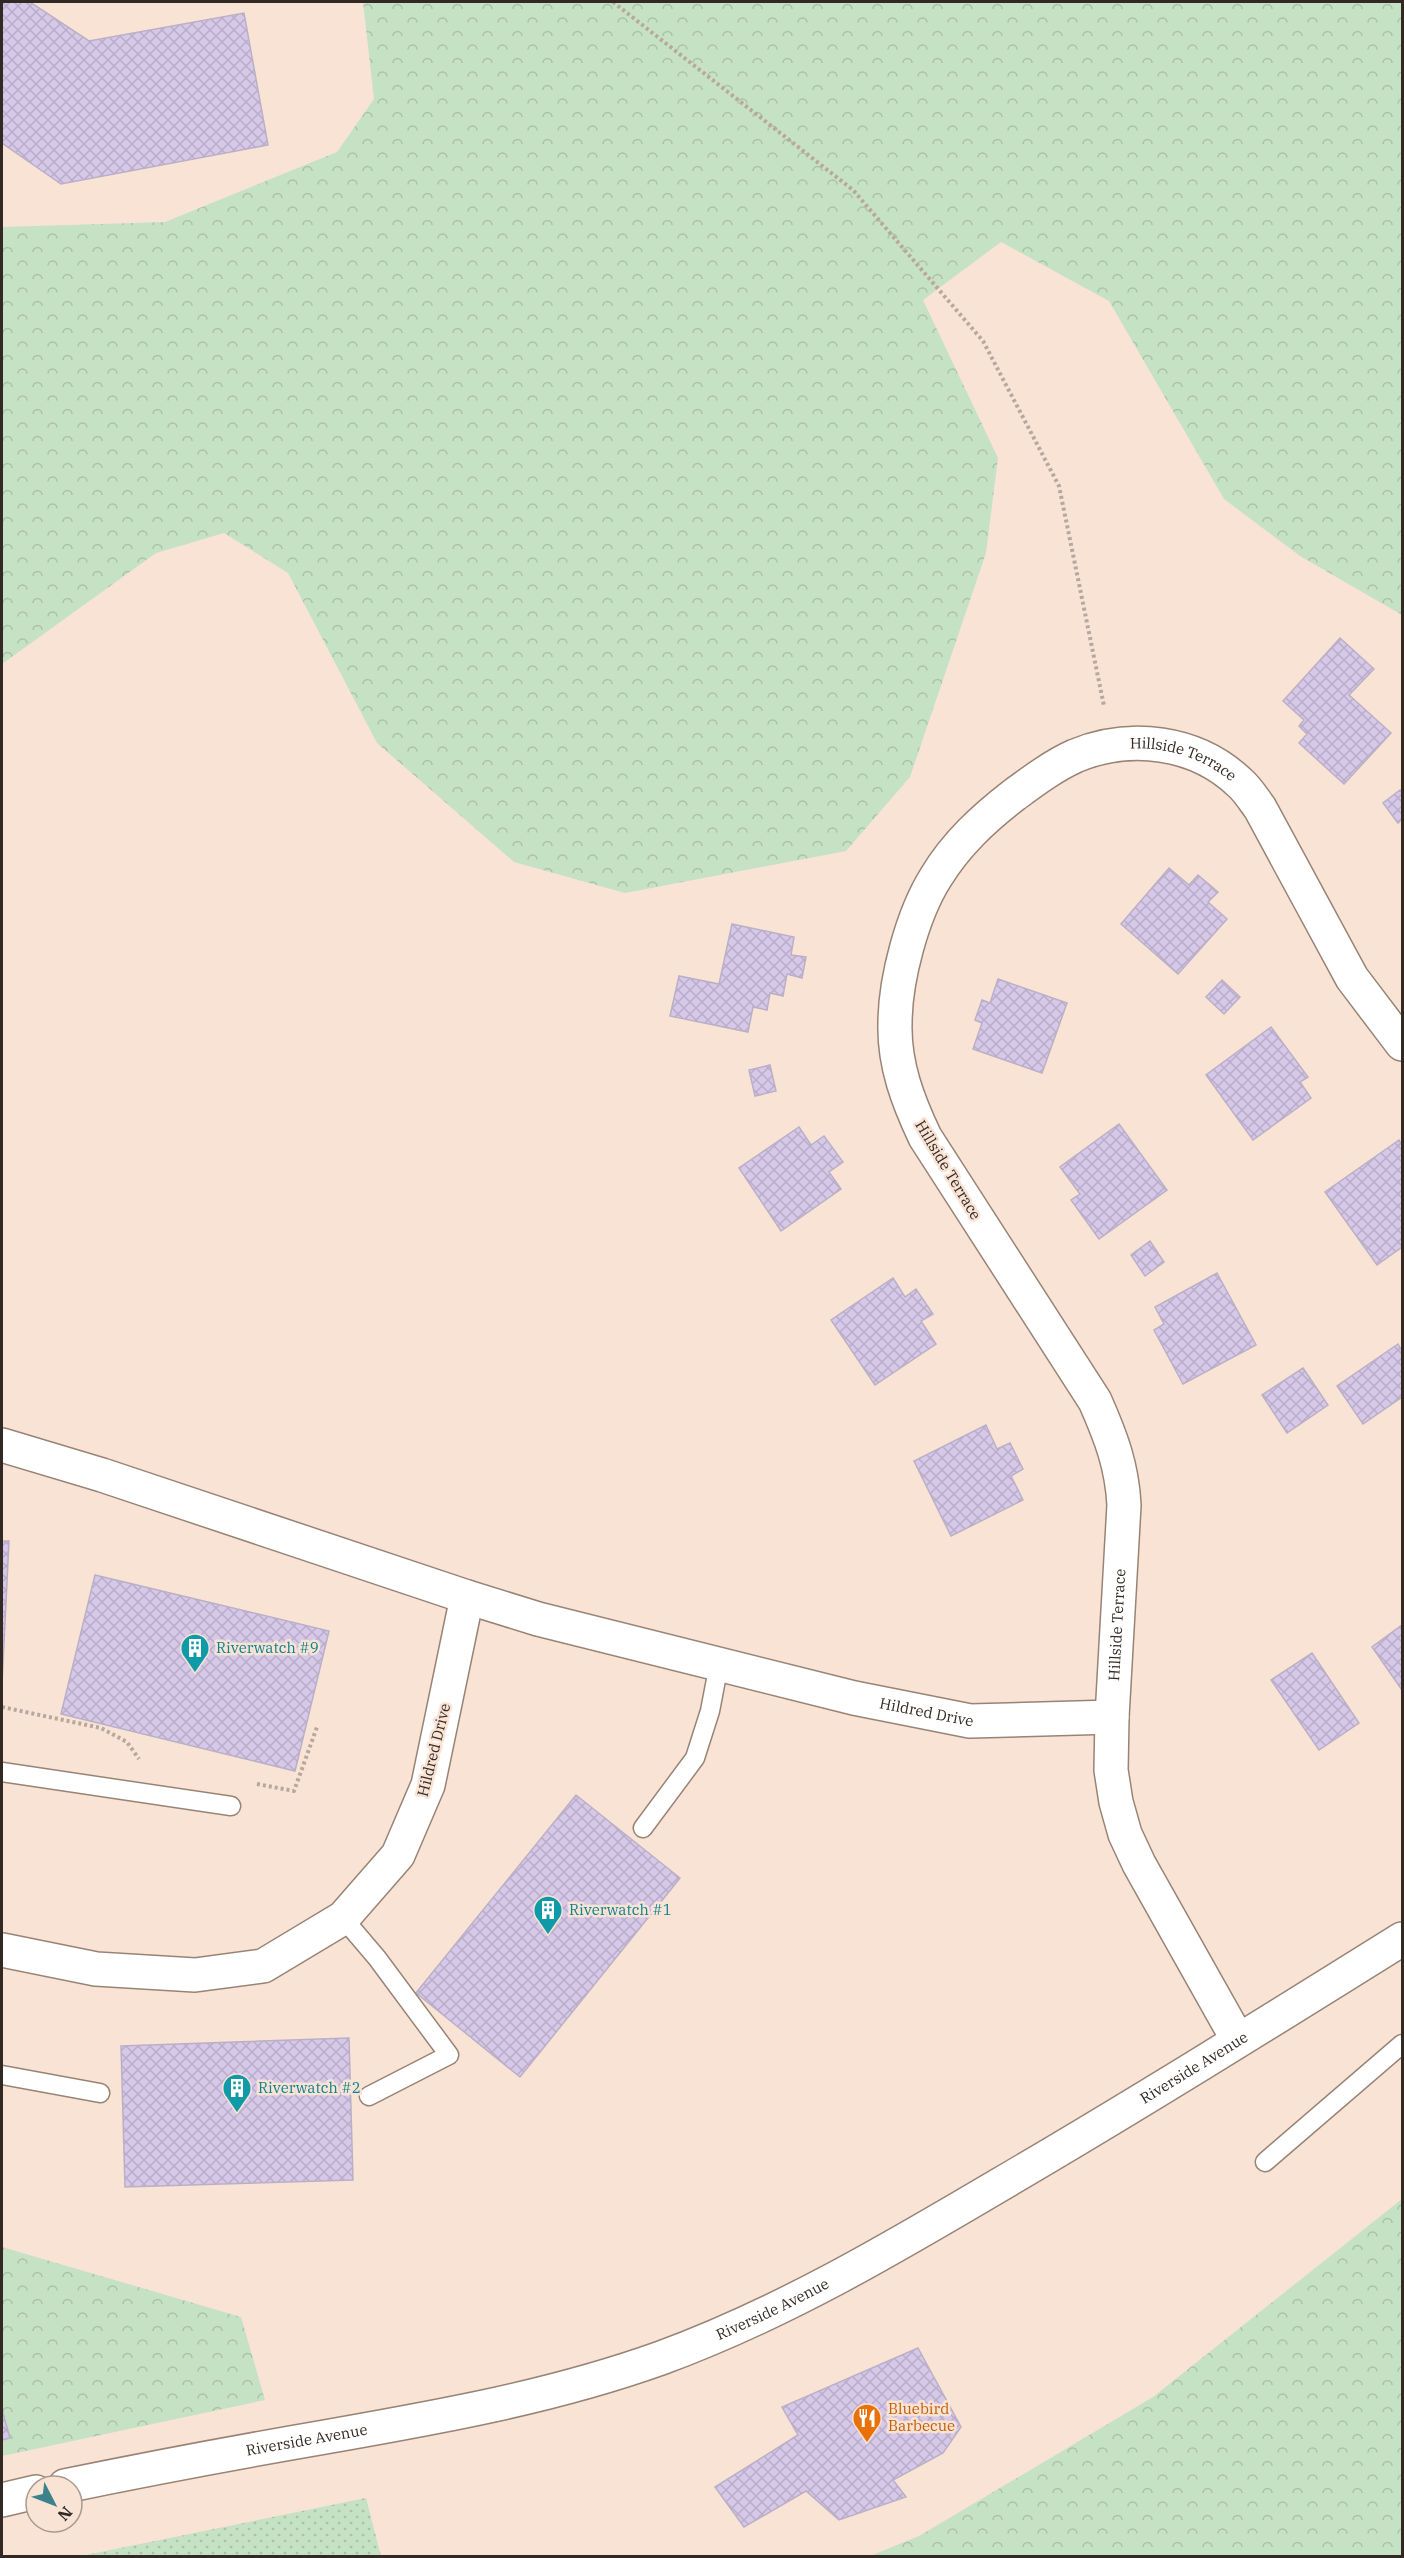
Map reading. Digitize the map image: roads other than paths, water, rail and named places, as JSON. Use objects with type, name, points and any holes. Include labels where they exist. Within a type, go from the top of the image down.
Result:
[{"type":"street","name":"Hillside Terrace","points":[[1238,2040],[1125,1834],[1111,1770],[1124,1505],[1122,1474],[1110,1434],[1095,1401],[925,1137],[908,1102],[897,1063],[895,1024],[898,986],[914,925],[935,878],[958,844],[987,816],[1039,776],[1075,756],[1112,745],[1151,743],[1184,750],[1212,763],[1240,783],[1260,808],[1352,978],[1402,1044]]},
{"type":"street","name":"Hildred Drive","points":[[2,1445],[102,1475],[538,1619],[854,1698],[970,1721],[1112,1717]]},
{"type":"street","name":"Hildred Drive","points":[[2,1950],[96,1969],[195,1975],[262,1966],[343,1918],[398,1856],[428,1785],[466,1597]]},
{"type":"street","name":"Riverside Avenue","points":[[84,2482],[181,2462],[496,2406],[603,2377],[662,2357],[749,2322],[887,2251],[1402,1940]]},
{"type":"street","points":[[2,2500],[24,2495]]},
{"type":"lane","points":[[643,1828],[695,1758],[710,1711],[719,1664]]},
{"type":"lane","points":[[2,1772],[231,1806]]},
{"type":"lane","points":[[343,1918],[377,1958],[449,2055],[369,2096]]},
{"type":"lane","points":[[1265,2162],[1402,2044]]},
{"type":"lane","points":[[2,2075],[100,2093]]},
{"type":"place","name":"Riverwatch #9","points":[[195,1674]]},
{"type":"place","name":"Riverwatch #1","points":[[548,1936]]},
{"type":"place","name":"Riverwatch #2","points":[[237,2114]]},
{"type":"place","name":"Bluebird Barbecue","points":[[867,2444]]}]
